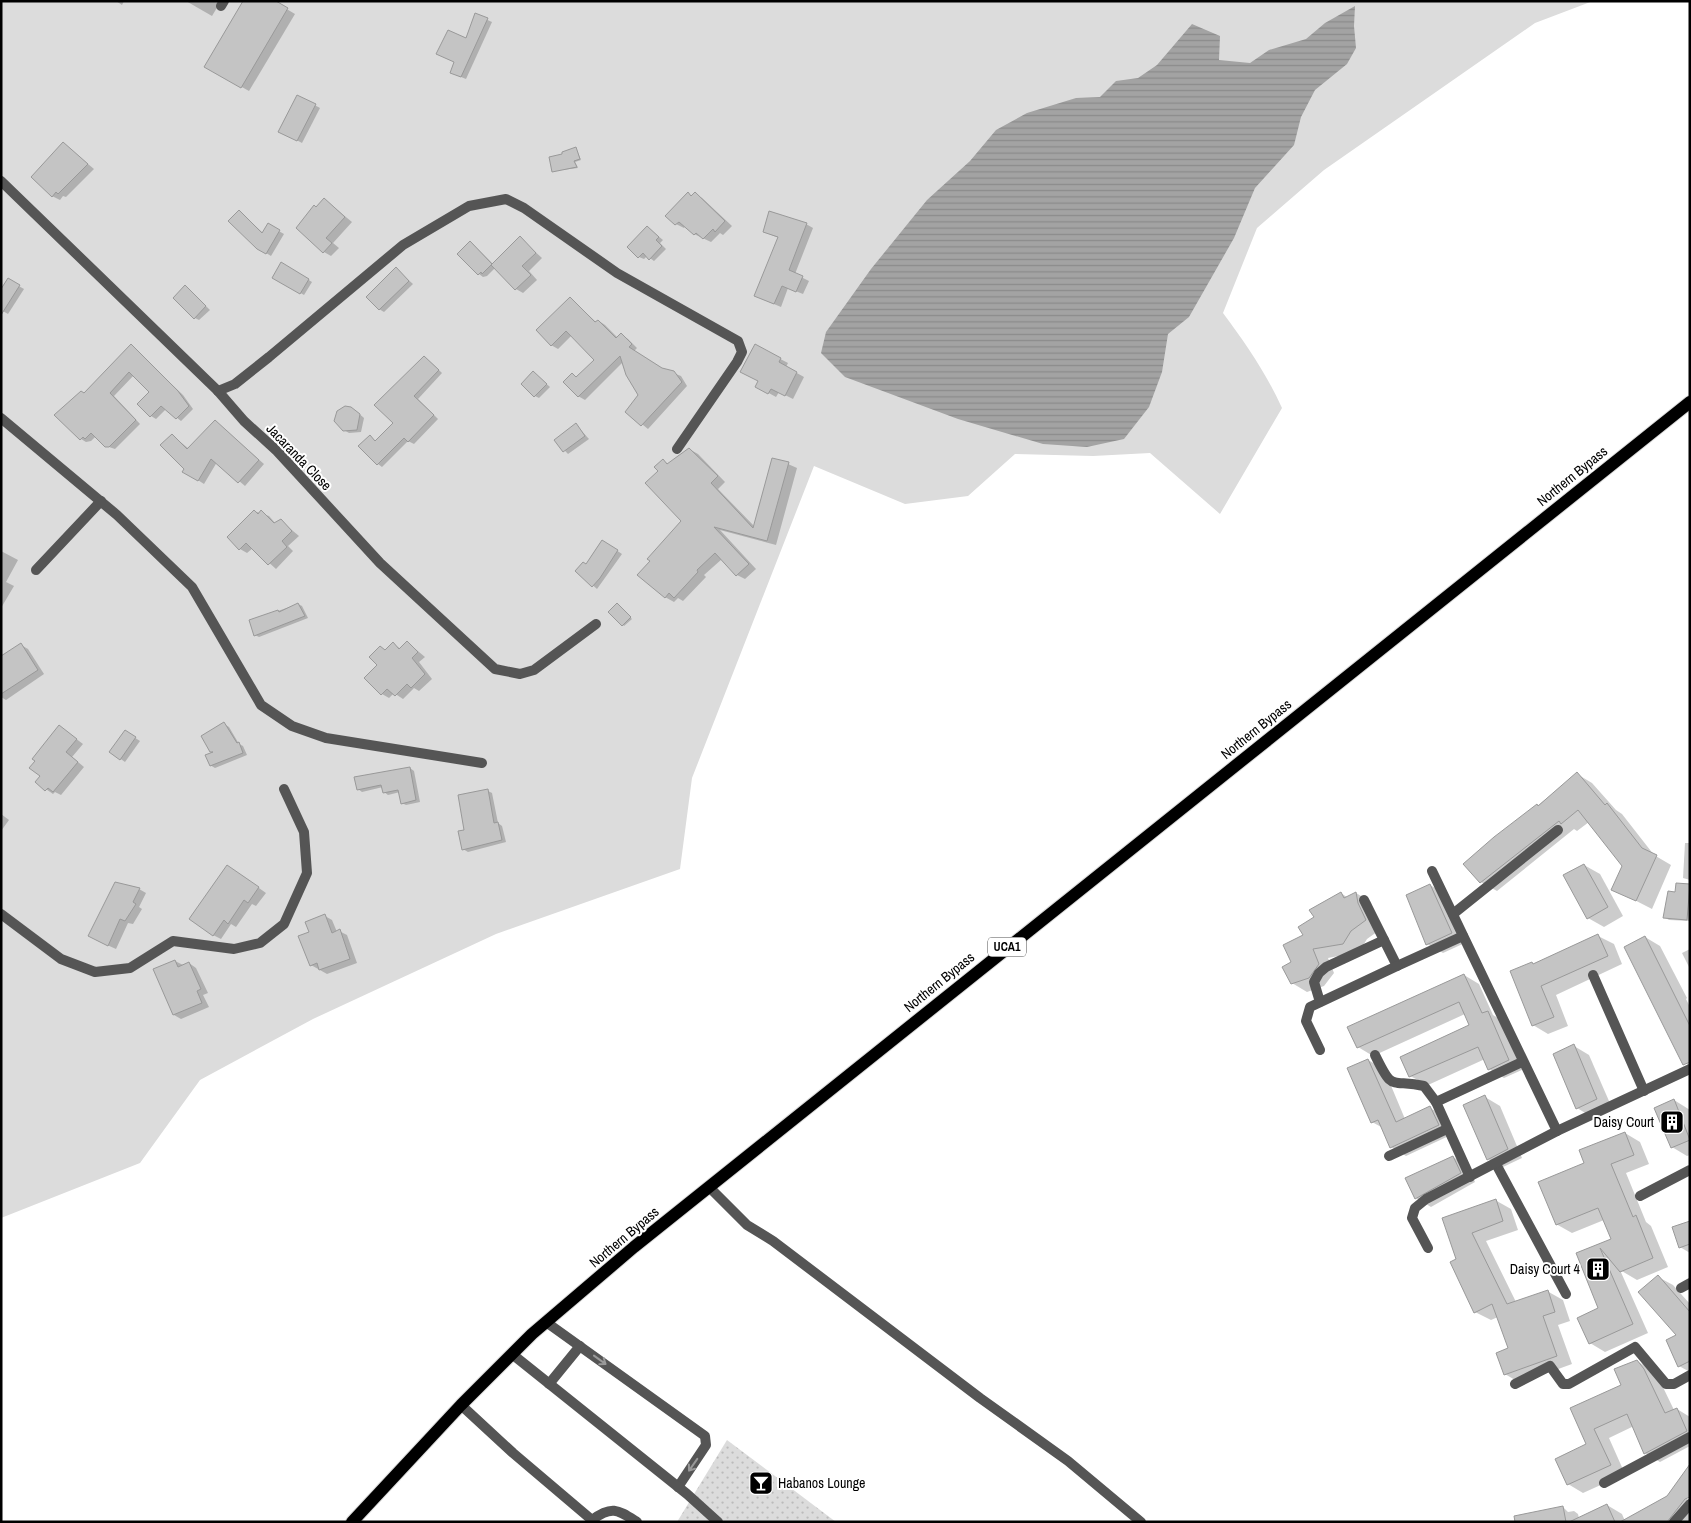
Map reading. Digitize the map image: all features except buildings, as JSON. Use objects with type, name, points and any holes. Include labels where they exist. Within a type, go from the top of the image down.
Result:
[{"type":"main road","name":"Northern Bypass","points":[[356,1520],[461,1405],[546,1322],[709,1187],[1690,402]]},
{"type":"street","name":"Jacaranda Close","points":[[1,181],[218,392],[244,422],[277,451],[380,563],[495,669],[520,674],[534,670],[596,624]]},
{"type":"street","points":[[218,392],[235,384],[404,245],[469,206],[506,199],[524,208],[617,273],[738,341],[742,352],[677,449]]},
{"type":"street","points":[[1,418],[101,501],[192,586],[261,705],[292,726],[326,738],[482,763]]},
{"type":"street","points":[[36,570],[101,501]]},
{"type":"street","points":[[1,914],[61,959],[95,972],[130,968],[173,941],[234,949],[260,943],[284,924],[306,873],[304,832],[284,789]]},
{"type":"street","points":[[1453,914],[1558,830]]},
{"type":"street","points":[[1432,871],[1522,1062],[1557,1131]]},
{"type":"street","points":[[1364,900],[1397,966]]},
{"type":"street","points":[[1320,1050],[1306,1021],[1310,1007],[1463,936]]},
{"type":"street","points":[[1320,1002],[1314,982],[1319,973],[1326,967],[1384,940]]},
{"type":"street","points":[[1593,975],[1644,1091]]},
{"type":"street","points":[[1375,1055],[1389,1081],[1393,1084],[1424,1086],[1436,1102],[1470,1177]]},
{"type":"street","points":[[1436,1102],[1522,1062]]},
{"type":"street","points":[[1428,1248],[1412,1218],[1412,1212],[1426,1199],[1557,1131],[1690,1069]]},
{"type":"street","points":[[1389,1156],[1447,1129]]},
{"type":"street","points":[[1496,1164],[1566,1294]]},
{"type":"street","points":[[1640,1196],[1690,1170]]},
{"type":"street","points":[[709,1187],[747,1225],[773,1241],[980,1398],[1068,1461],[1140,1522]]},
{"type":"street","points":[[546,1322],[705,1436],[706,1445],[678,1487]]},
{"type":"street","points":[[549,1384],[580,1346]]},
{"type":"street","points":[[1514,1384],[1550,1366],[1566,1385],[1635,1347],[1666,1384],[1674,1384],[1690,1375]]},
{"type":"street","points":[[512,1354],[678,1487],[718,1522]]},
{"type":"street","points":[[461,1405],[592,1521],[604,1511],[618,1510],[637,1522]]},
{"type":"street","points":[[1604,1483],[1690,1437]]},
{"type":"street","points":[[1674,1522],[1690,1504]]},
{"type":"shaded area","points":[[1,1],[1593,1],[1535,23],[1324,170],[1257,228],[1223,313],[1255,359],[1282,408],[1220,514],[1150,453],[1093,456],[1015,454],[968,496],[905,504],[814,466],[692,778],[680,869],[496,934],[313,1019],[200,1080],[140,1163],[1,1218]]},
{"type":"shaded area","points":[[1355,6],[1356,48],[1347,64],[1315,90],[1301,117],[1294,145],[1255,188],[1234,238],[1189,317],[1168,334],[1162,372],[1149,407],[1124,439],[1087,447],[1043,444],[958,419],[845,377],[821,353],[826,332],[871,269],[927,200],[970,161],[996,130],[1027,113],[1076,98],[1100,97],[1116,81],[1138,78],[1157,65],[1192,24],[1220,36],[1219,60],[1250,63],[1269,50],[1306,39],[1325,23]]},
{"type":"shaded area","points":[[727,1440],[836,1522],[677,1522]]},
{"type":"place","name":"Daisy Court","points":[[1672,1122]]},
{"type":"place","name":"Daisy Court 4","points":[[1598,1269]]},
{"type":"place","name":"Habanos Lounge","points":[[761,1483]]}]
